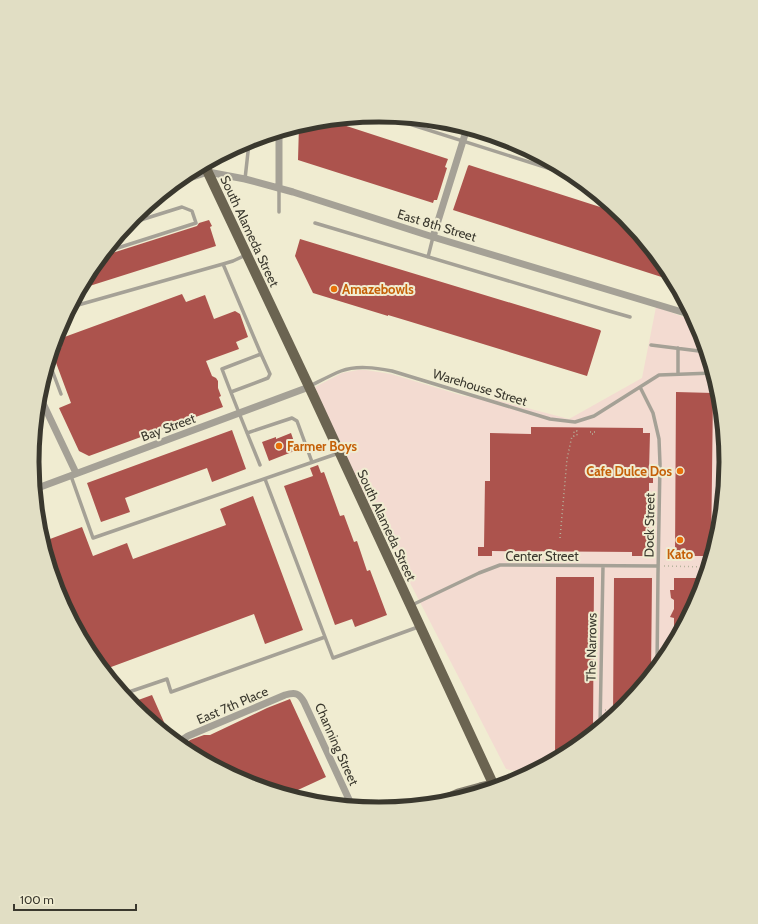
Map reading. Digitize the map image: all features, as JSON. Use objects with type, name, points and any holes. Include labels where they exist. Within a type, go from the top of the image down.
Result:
[{"type":"main road","name":"South Alameda Street","points":[[207,169],[492,782]]},
{"type":"street","points":[[433,237],[465,134]]},
{"type":"street","points":[[279,137],[279,188]]},
{"type":"street","name":"East 8th Street","points":[[208,169],[279,188],[433,237],[684,313]]},
{"type":"street","name":"Bay Street","points":[[40,486],[309,387]]},
{"type":"street","points":[[44,406],[74,474]]},
{"type":"street","name":"East 7th Place","points":[[183,740],[285,695],[292,693],[297,694]]},
{"type":"street","name":"Channing Street","points":[[297,694],[304,702],[347,800]]},
{"type":"lane","points":[[407,124],[551,169]]},
{"type":"lane","points":[[245,179],[248,148]]},
{"type":"lane","points":[[279,188],[279,212]]},
{"type":"lane","points":[[114,249],[196,223],[192,211],[182,207],[141,220]]},
{"type":"lane","points":[[314,223],[630,317]]},
{"type":"lane","points":[[428,257],[433,237]]},
{"type":"lane","points":[[79,304],[223,264],[247,254]]},
{"type":"lane","points":[[223,264],[270,374],[268,378],[231,392]]},
{"type":"lane","points":[[651,345],[700,351]]},
{"type":"lane","points":[[678,348],[678,374]]},
{"type":"lane","points":[[260,465],[222,369],[261,354]]},
{"type":"lane","name":"Warehouse Street","points":[[309,387],[342,370],[356,368],[379,369],[392,371],[550,419],[575,422],[594,416],[660,375],[707,373]]},
{"type":"lane","points":[[52,370],[62,394]]},
{"type":"lane","name":"Dock Street","points":[[640,388],[653,413],[658,439],[660,476],[657,658]]},
{"type":"lane","points":[[247,433],[292,418],[297,422],[312,462]]},
{"type":"lane","points":[[74,474],[93,538],[340,453]]},
{"type":"lane","points":[[266,479],[333,658],[420,626]]},
{"type":"lane","name":"Center Street","points":[[410,605],[500,565],[658,566]]},
{"type":"lane","name":"The Narrows","points":[[600,720],[603,566]]},
{"type":"lane","points":[[129,692],[167,679],[171,692],[325,637]]},
{"type":"path","points":[[560,538],[567,459],[572,436],[574,436],[574,431],[577,431],[577,436]]},
{"type":"path","points":[[591,433],[596,433]]},
{"type":"path","points":[[658,566],[702,567]]},
{"type":"shaded area","points":[[656,307],[687,318],[701,353],[707,374],[716,418],[718,440],[719,462],[716,506],[701,571],[684,612],[673,632],[662,651],[635,686],[603,718],[568,745],[518,772],[506,769],[342,451],[315,387],[342,373],[366,370],[391,374],[464,396],[497,400],[569,419],[642,378]]},
{"type":"building","points":[[342,124],[448,159],[445,167],[447,168],[437,200],[434,200],[433,203],[298,160],[299,132]]},
{"type":"building","points":[[469,165],[606,209],[635,238],[665,278],[453,210]]},
{"type":"building","points":[[209,220],[212,226],[210,227],[216,246],[88,286],[110,254],[197,226],[199,223]]},
{"type":"building","points":[[300,239],[600,330],[601,331],[587,376],[313,293],[295,256]]},
{"type":"building","points":[[182,294],[186,302],[205,295],[214,319],[235,311],[240,314],[248,337],[236,342],[239,349],[206,361],[212,376],[218,381],[218,388],[221,396],[219,397],[223,407],[89,456],[79,451],[59,408],[71,403],[55,360],[59,348],[62,347],[61,343],[63,338]]},
{"type":"building","points":[[676,392],[711,393],[713,401],[711,531],[705,556],[675,556]]},
{"type":"building","points":[[531,427],[643,428],[643,433],[650,433],[649,471],[653,471],[653,483],[649,483],[649,535],[653,535],[653,546],[649,546],[648,552],[643,552],[643,556],[632,556],[632,552],[492,551],[492,556],[478,556],[478,547],[484,547],[485,481],[490,481],[490,433],[531,434]]},
{"type":"building","points":[[232,430],[246,469],[212,482],[207,468],[125,498],[130,512],[101,522],[87,483]]},
{"type":"building","name":"Farmer Boys","points":[[291,433],[297,450],[269,461],[262,442],[276,437],[276,439]]},
{"type":"building","points":[[318,465],[321,473],[324,472],[340,516],[344,515],[354,542],[357,541],[367,571],[370,570],[387,615],[355,627],[352,619],[335,625],[284,486],[313,476],[310,468]]},
{"type":"building","points":[[253,496],[303,630],[265,644],[254,614],[108,668],[96,651],[74,612],[57,571],[49,540],[82,527],[93,556],[127,543],[133,559],[226,525],[220,509]]},
{"type":"building","points":[[556,577],[594,577],[593,726],[568,745],[555,753]]},
{"type":"building","points":[[614,578],[652,578],[651,666],[635,686],[613,708]]},
{"type":"building","points":[[674,578],[698,578],[684,612],[674,630],[674,618],[670,617],[674,609],[674,600],[671,598],[670,590],[674,590]]},
{"type":"building","points":[[152,695],[166,727],[155,718],[137,700]]},
{"type":"building","points":[[290,699],[326,777],[296,791],[291,790],[270,784],[229,767],[187,743],[190,740],[204,735],[210,735],[267,708]]},
{"type":"place","name":"Amazebowls","points":[[334,289]]},
{"type":"place","name":"Farmer Boys","points":[[279,446]]},
{"type":"place","name":"Cafe Dulce Dos","points":[[680,471]]},
{"type":"place","name":"Kato","points":[[680,540]]}]
